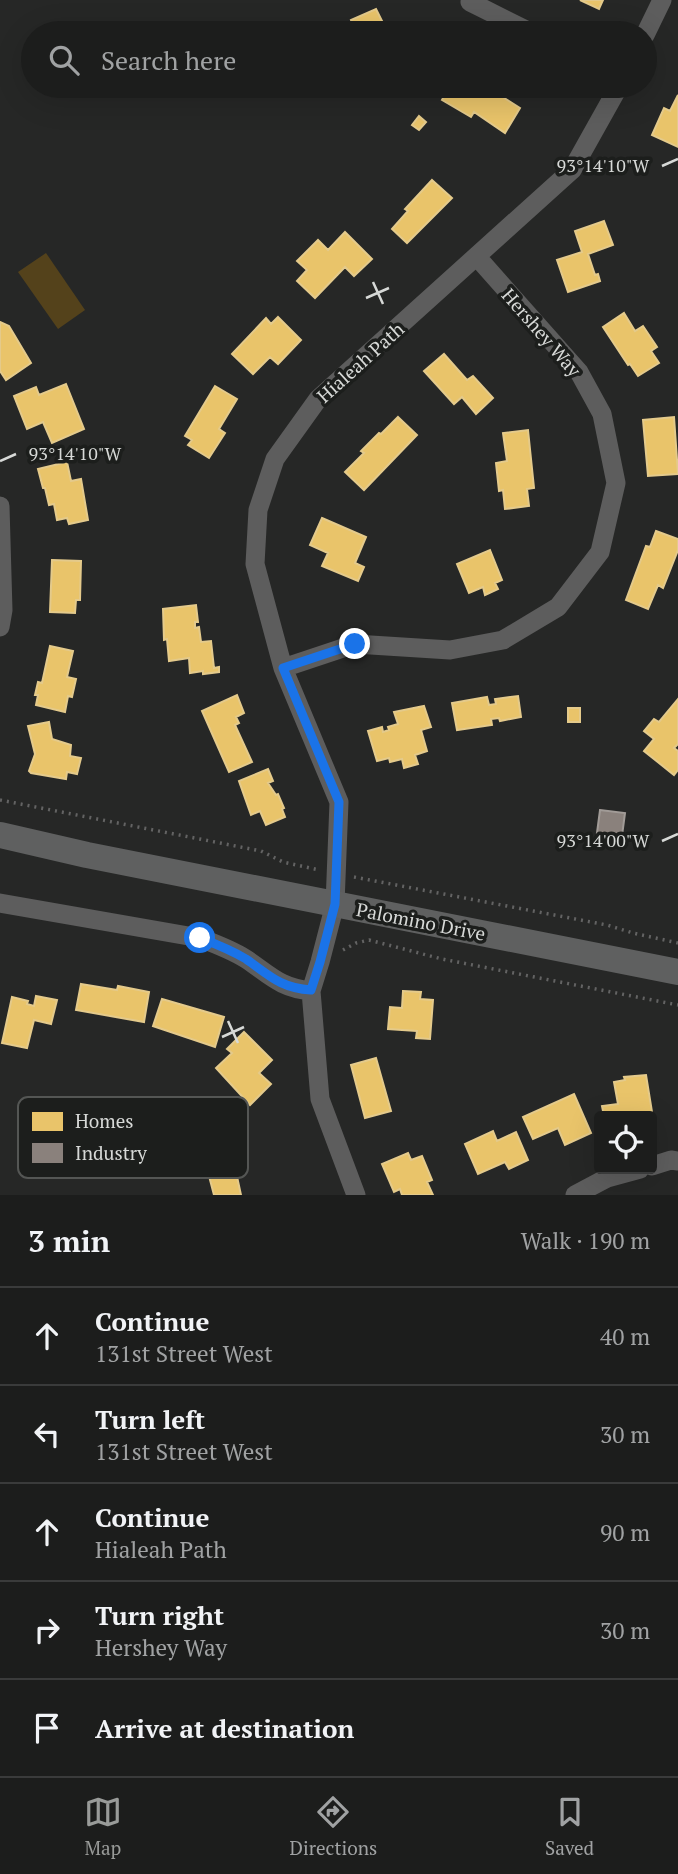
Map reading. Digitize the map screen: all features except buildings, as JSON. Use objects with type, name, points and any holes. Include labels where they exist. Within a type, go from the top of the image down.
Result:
[{"type":"street","points":[[652,21],[662,0]]},
{"type":"street","points":[[470,2],[508,21]]},
{"type":"street","name":"Hialeah Path","points":[[311,990],[335,904],[339,802],[283,668],[255,564],[258,510],[275,459],[317,399],[572,170],[612,98]]},
{"type":"street","name":"Hershey Way","points":[[283,668],[355,644],[450,650],[503,640],[558,607],[600,552],[617,483],[602,414],[579,372],[477,257]]},
{"type":"street","points":[[0,506],[4,610],[0,627]]},
{"type":"street","name":"Palomino Drive","points":[[0,835],[87,855],[678,972]]},
{"type":"street","points":[[0,903],[200,938],[225,947],[273,980],[297,989],[311,990],[320,1099],[356,1195]]},
{"type":"street","points":[[657,1164],[671,1160],[678,1161]]},
{"type":"street","points":[[575,1195],[607,1178],[622,1174]]},
{"type":"path","points":[[320,962],[356,943],[369,940],[442,959],[678,1005]]},
{"type":"shaded area","points":[[46,253],[85,310],[58,329],[18,272]]},
{"type":"route","points":[[200,938],[225,947],[273,980],[297,989],[311,990],[335,904],[339,802],[283,668],[355,644]]}]
